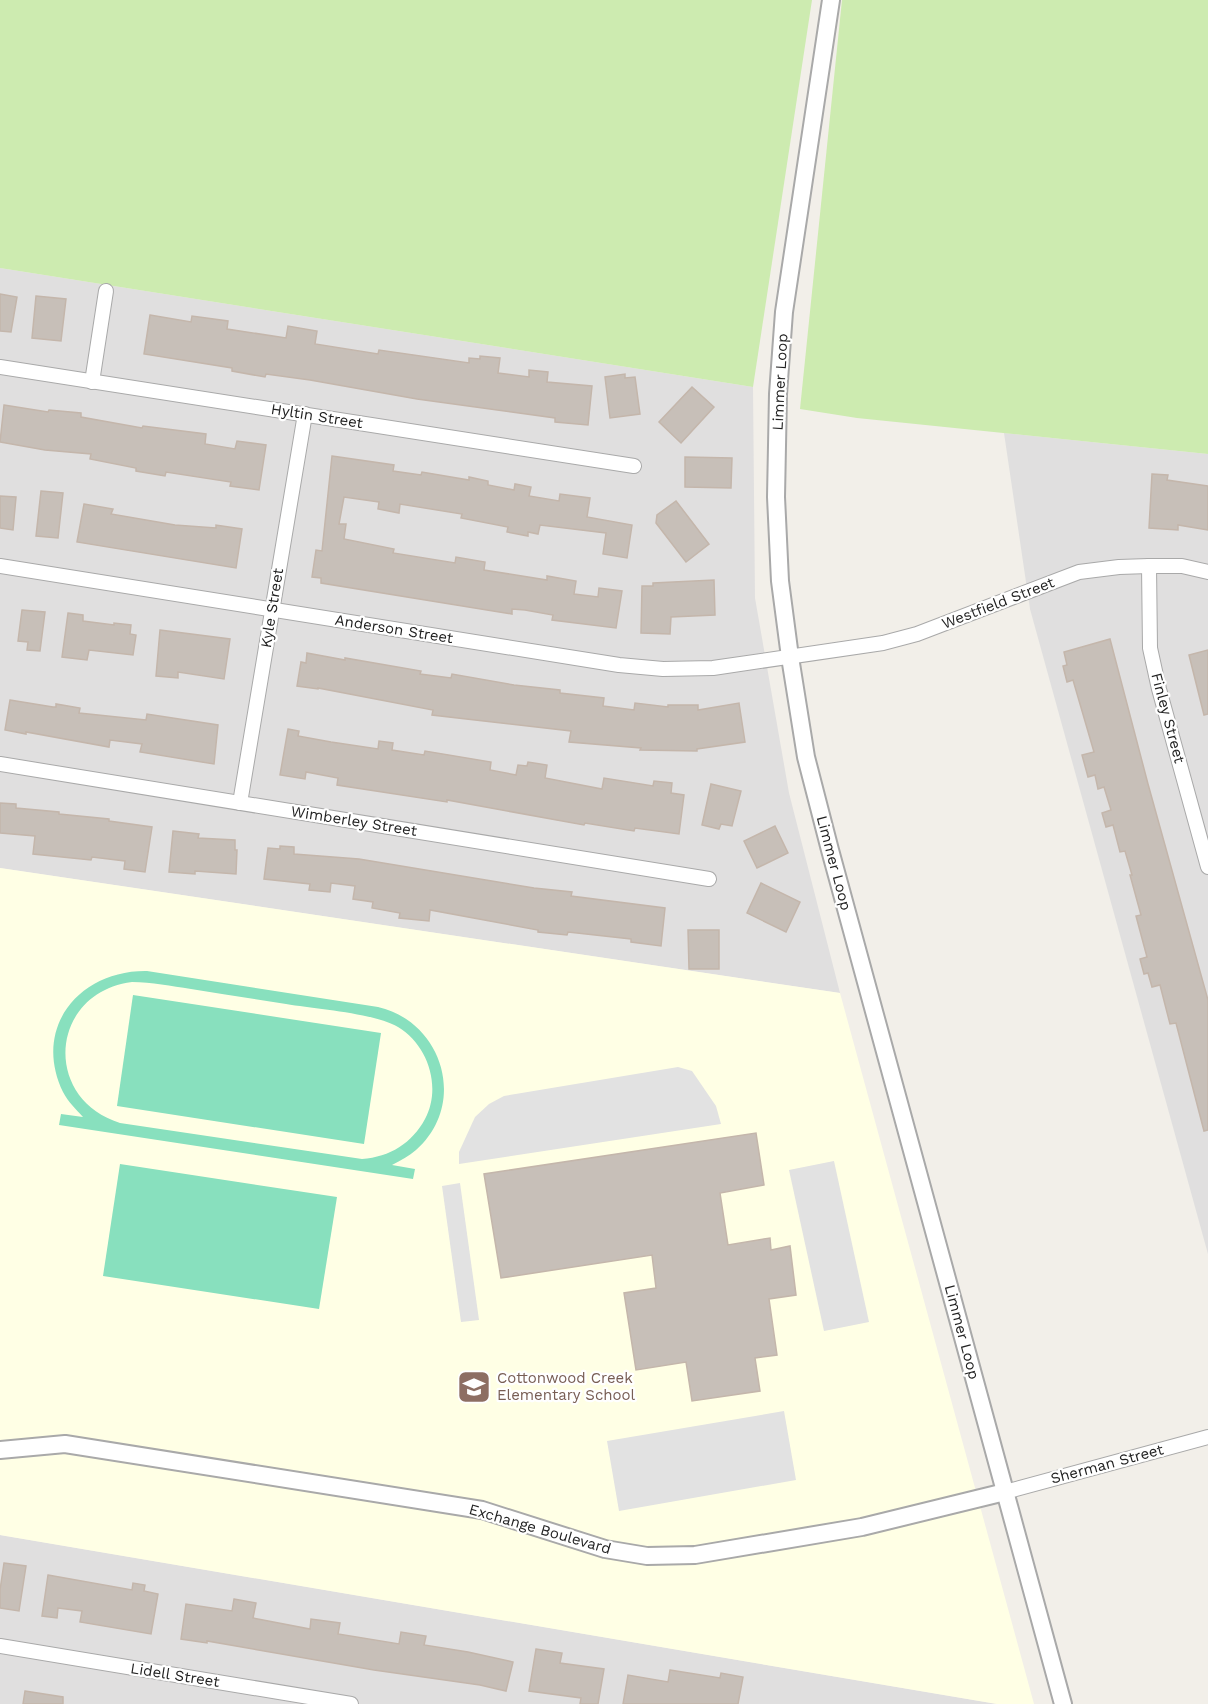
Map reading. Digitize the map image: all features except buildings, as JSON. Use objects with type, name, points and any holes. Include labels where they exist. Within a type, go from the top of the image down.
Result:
[{"type":"street","name":"Limmer Loop","points":[[831,0],[784,312],[778,394],[776,497],[780,581],[789,657],[806,757],[830,850],[1063,1704]]},
{"type":"street","points":[[92,382],[106,291]]},
{"type":"street","name":"Hyltin Street","points":[[0,367],[634,465]]},
{"type":"street","name":"Kyle Street","points":[[240,803],[304,414]]},
{"type":"street","name":"Anderson Street","points":[[0,566],[619,664],[663,669],[713,668],[789,657]]},
{"type":"street","name":"Westfield Street","points":[[789,657],[883,643],[917,634],[1079,572],[1149,566],[1182,566],[1208,572]]},
{"type":"street","name":"Finley Street","points":[[1149,566],[1150,648],[1208,867]]},
{"type":"street","name":"Wimberley Street","points":[[0,764],[709,879]]},
{"type":"street","name":"Sherman Street","points":[[1005,1492],[1208,1437]]},
{"type":"street","name":"Exchange Boulevard","points":[[0,1450],[65,1444],[470,1509],[605,1549],[647,1556],[695,1556],[862,1527],[1005,1492]]},
{"type":"street","name":"Lidell Street","points":[[0,1646],[351,1704]]},
{"type":"shaded area","points":[[0,268],[753,387],[755,598],[789,793],[840,993],[0,868]]},
{"type":"shaded area","points":[[1004,433],[1208,454],[1208,1254],[1030,609]]},
{"type":"shaded area","name":"Cottonwood Creek Elementary School","points":[[0,868],[840,993],[1034,1704],[997,1704],[0,1535]]},
{"type":"shaded area","points":[[678,1067],[692,1071],[716,1106],[721,1124],[459,1164],[459,1152],[475,1117],[489,1104],[504,1096]]},
{"type":"shaded area","points":[[834,1161],[869,1322],[824,1331],[789,1170]]},
{"type":"shaded area","points":[[460,1183],[479,1320],[461,1322],[442,1186]]},
{"type":"shaded area","points":[[784,1411],[796,1480],[619,1511],[607,1441]]},
{"type":"shaded area","points":[[0,1535],[997,1704],[0,1704]]},
{"type":"green space","points":[[0,0],[812,0],[753,387],[0,268]]},
{"type":"green space","points":[[842,0],[1208,0],[1208,454],[857,418],[800,409]]},
{"type":"green space","points":[[147,971],[378,1007],[400,1016],[419,1029],[432,1047],[441,1067],[444,1088],[441,1110],[432,1131],[416,1150],[392,1165],[415,1169],[413,1179],[59,1125],[61,1114],[83,1117],[65,1096],[55,1068],[53,1046],[58,1025],[68,1007],[82,992],[101,980],[123,973]],"holes":[[[132,982],[162,984],[344,1012],[388,1022],[398,1027],[417,1044],[429,1068],[432,1094],[425,1119],[407,1142],[391,1152],[362,1159],[120,1123],[95,1111],[77,1092],[68,1071],[66,1048],[71,1025],[84,1005],[104,990]]]},
{"type":"green space","points":[[133,995],[381,1033],[364,1144],[117,1106]]},
{"type":"green space","points":[[120,1164],[337,1197],[319,1309],[103,1276]]},
{"type":"place","name":"Cottonwood Creek Elementary School","points":[[474,1387]]}]
